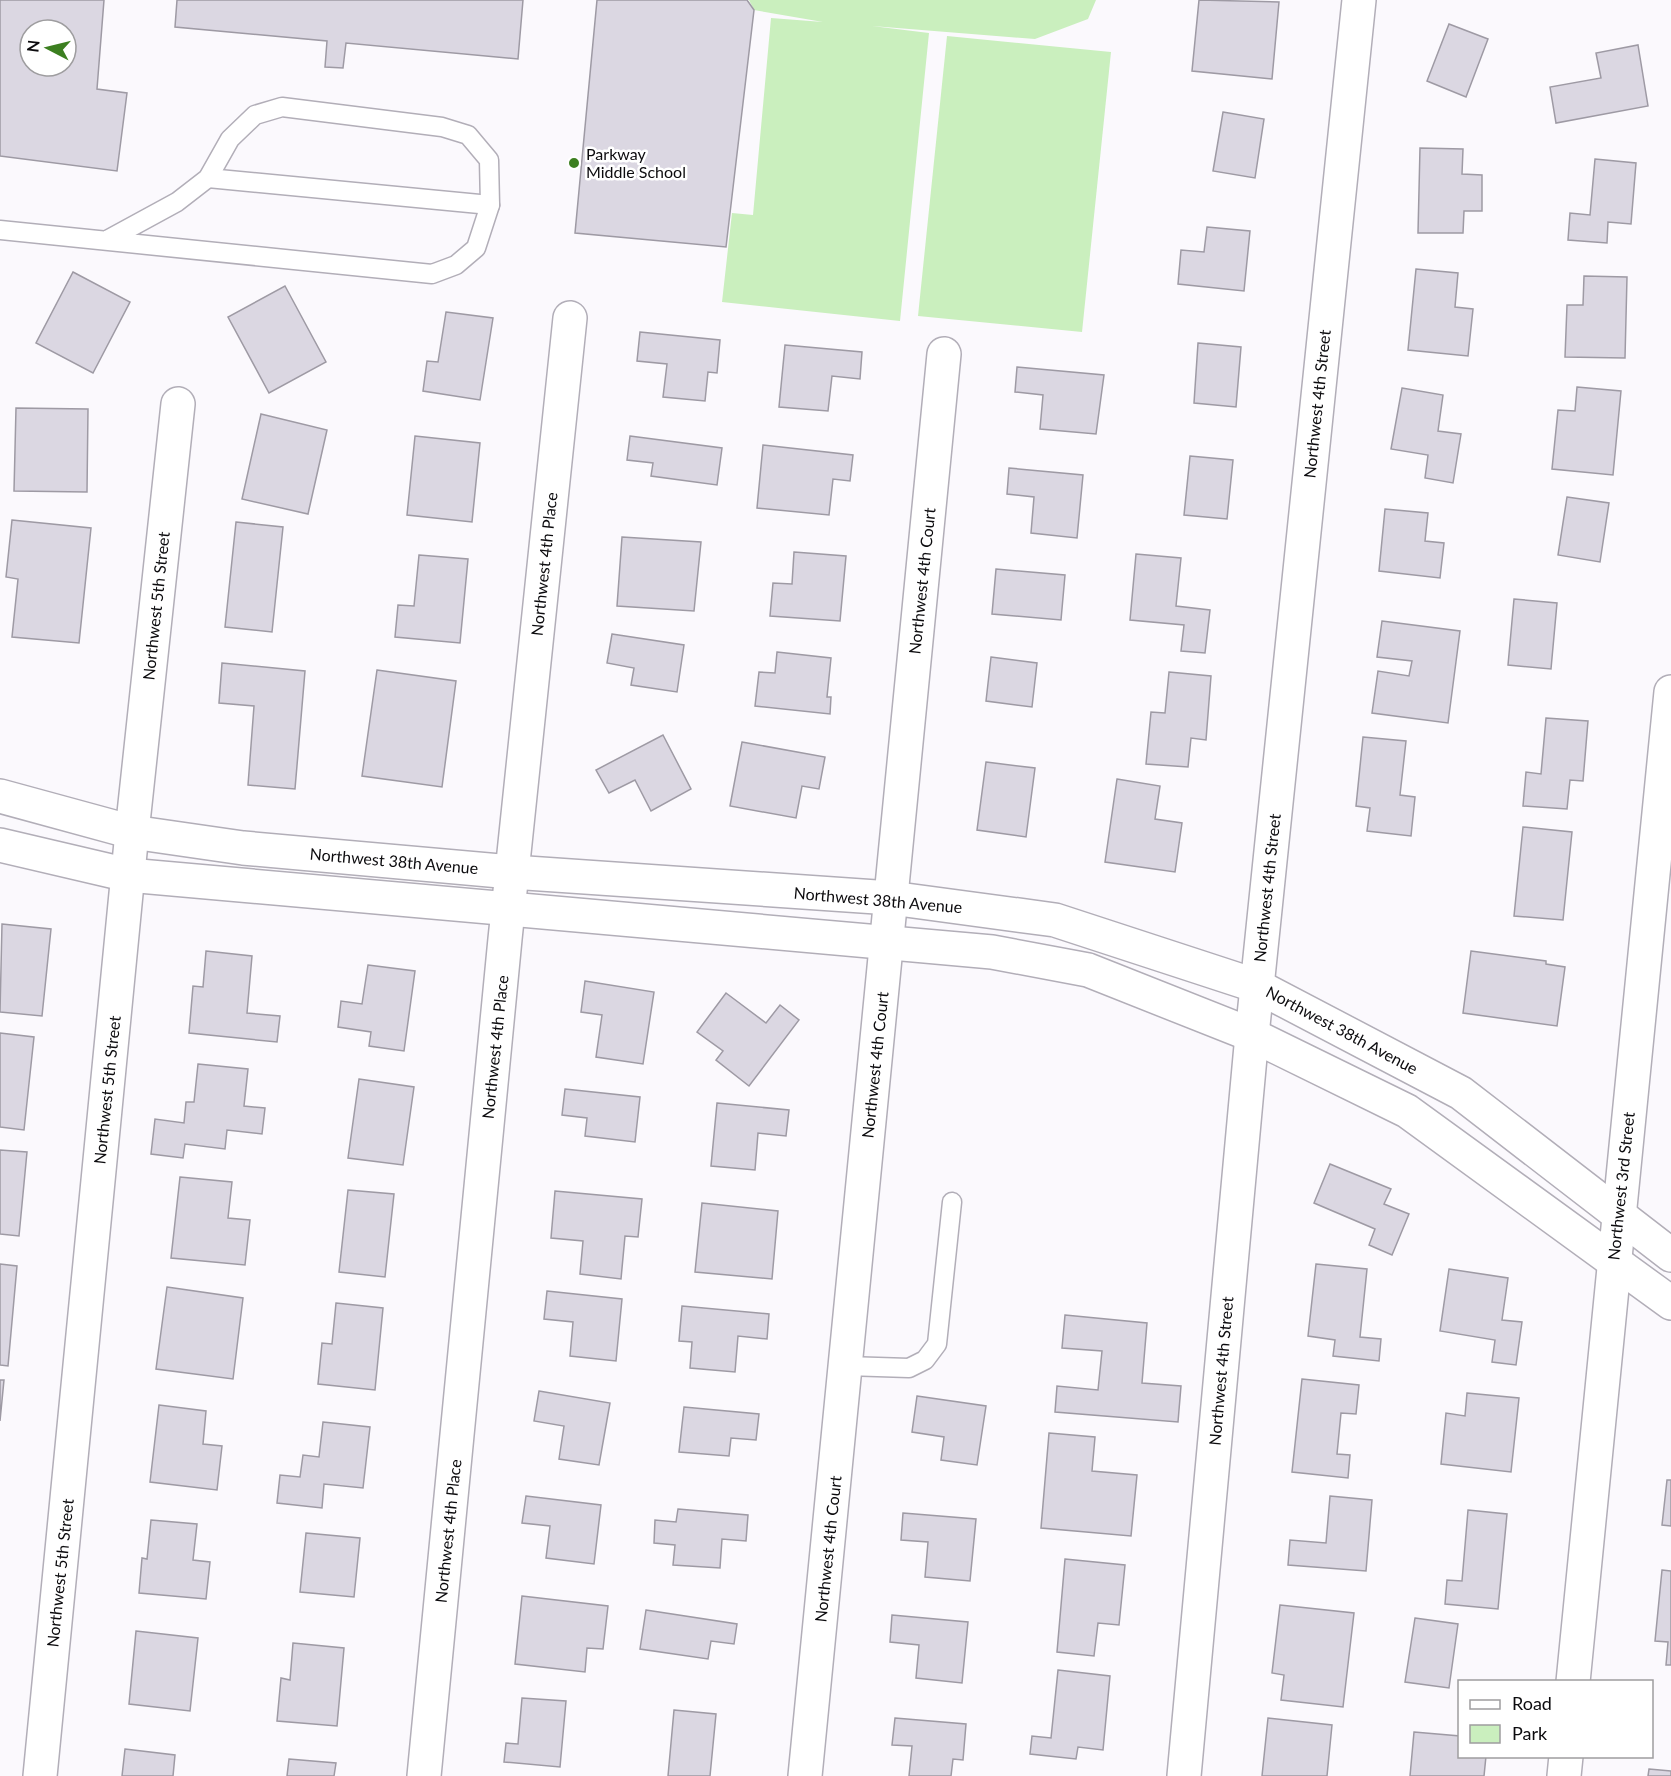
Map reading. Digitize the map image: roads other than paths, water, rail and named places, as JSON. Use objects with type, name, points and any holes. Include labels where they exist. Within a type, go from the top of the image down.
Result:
[{"type":"street","name":"Northwest 4th Street","points":[[1184,1776],[1252,1035],[1359,0]]},
{"type":"street","name":"Northwest 4th Place","points":[[424,1776],[508,909],[570,318]]},
{"type":"street","name":"Northwest 4th Court","points":[[806,1776],[944,354]]},
{"type":"street","name":"Northwest 5th Street","points":[[40,1776],[132,832],[178,404]]},
{"type":"street","name":"Northwest 3rd Street","points":[[1573,1680],[1671,692]]},
{"type":"street","name":"Northwest 38th Avenue","points":[[0,796],[132,832],[243,849],[512,872],[891,898],[1055,920],[1257,986],[1461,1093],[1671,1255]]},
{"type":"street","points":[[0,845],[128,875],[992,952],[1088,970],[1252,1035],[1407,1111],[1671,1303]]},
{"type":"street","points":[[1564,1776],[1566,1758]]},
{"type":"lane","points":[[0,230],[109,239],[432,274],[456,265],[476,248],[490,205],[489,160],[468,135],[442,127],[282,107],[255,115],[230,139],[208,178],[177,202],[109,239]]},
{"type":"lane","points":[[208,178],[490,205]]},
{"type":"lane","points":[[846,1366],[909,1368],[925,1360],[937,1344],[952,1202]]},
{"type":"place","name":"Parkway Middle School","points":[[574,163]]}]
